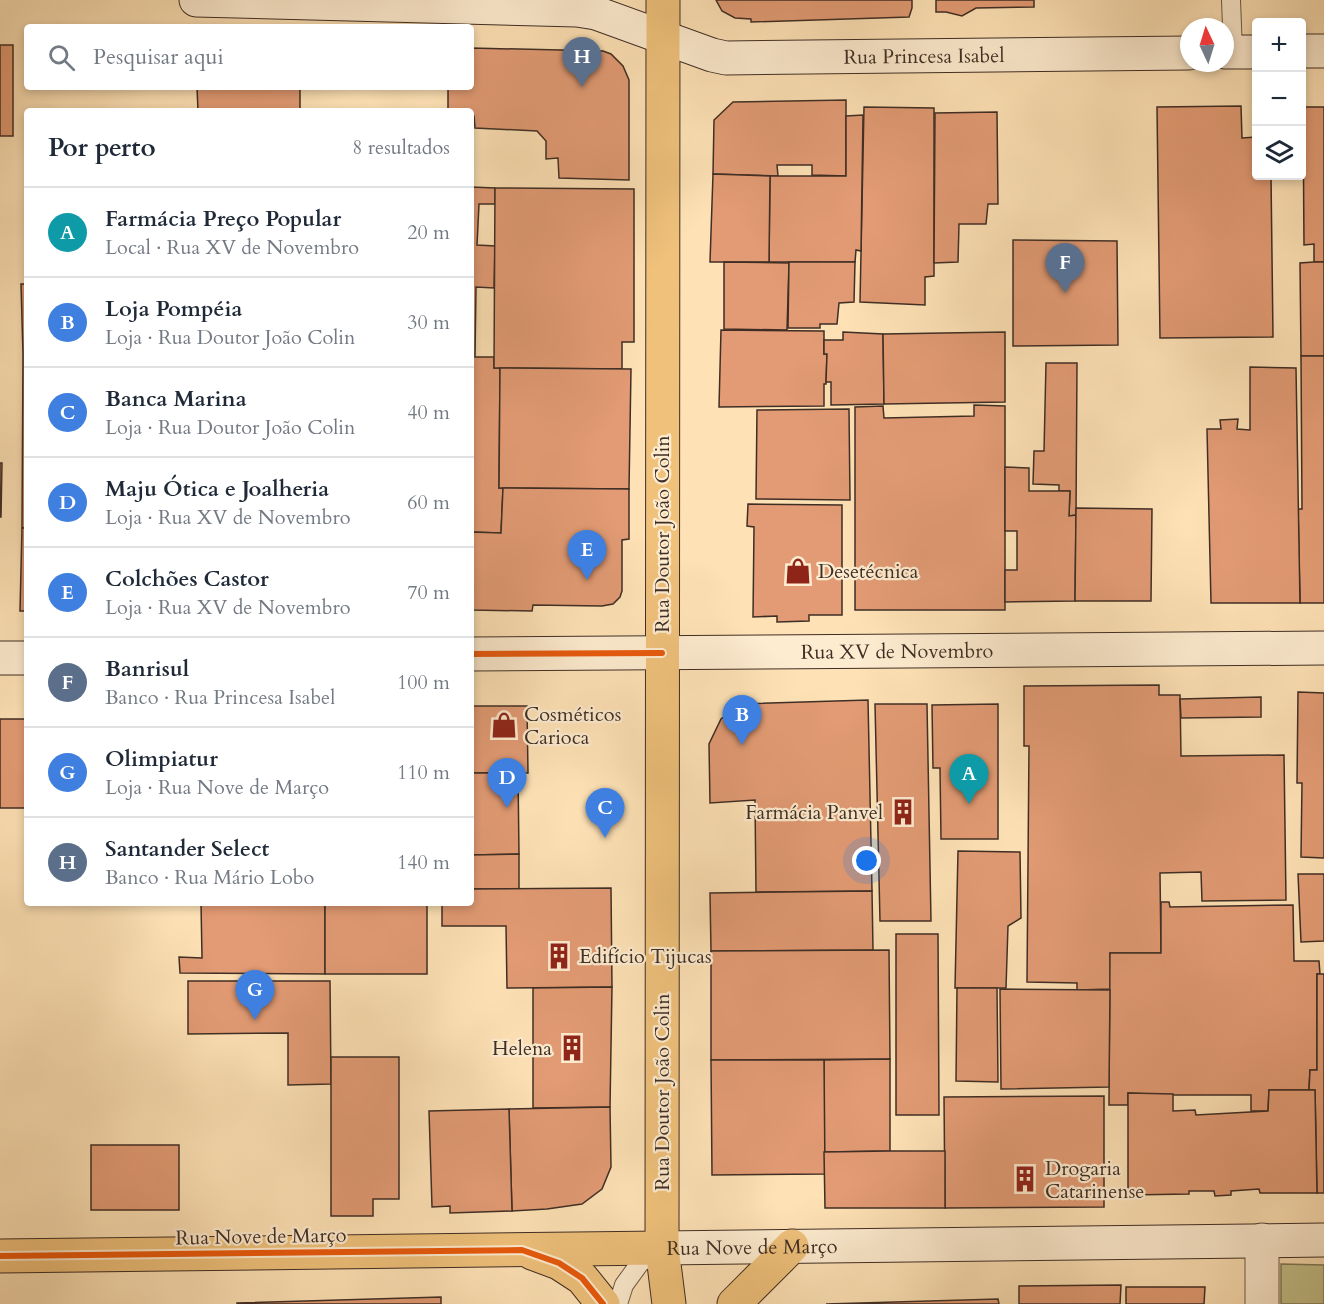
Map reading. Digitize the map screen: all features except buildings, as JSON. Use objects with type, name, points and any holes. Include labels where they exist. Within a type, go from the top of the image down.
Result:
[{"type":"main road","name":"Rua Princesa Isabel","points":[[196,0],[577,10],[596,13],[726,58],[1180,53]]},
{"type":"main road","name":"Rua Doutor João Colin","points":[[663,0],[662,1248],[669,1304]]},
{"type":"main road","points":[[1306,51],[1324,51]]},
{"type":"main road","name":"Rua XV de Novembro","points":[[474,654],[1324,648]]},
{"type":"main road","points":[[0,658],[24,658]]},
{"type":"main road","points":[[1262,1240],[1262,1304]]},
{"type":"main road","name":"Rua Nove de Março","points":[[0,1256],[1324,1240]]},
{"type":"main road","points":[[735,1304],[792,1246]]},
{"type":"main road","points":[[522,1250],[560,1263],[582,1278],[603,1304]]},
{"type":"lane","points":[[1231,0],[1238,52]]},
{"type":"lane","points":[[618,1304],[624,1285],[640,1263],[662,1248]]},
{"type":"shaded area","points":[[1281,1264],[1324,1265],[1324,1304],[1281,1304]]},
{"type":"cycle path","points":[[474,654],[662,653]]},
{"type":"cycle path","points":[[0,1256],[522,1250],[559,1263],[582,1278],[603,1304]]},
{"type":"place","name":"Santander Select","points":[[582,87]]},
{"type":"place","name":"Banrisul","points":[[1065,293]]},
{"type":"place","name":"Desetécnica","points":[[798,571]]},
{"type":"place","name":"Colchões Castor","points":[[587,580]]},
{"type":"place","name":"Cosméticos Carioca","points":[[504,725]]},
{"type":"place","name":"Loja Pompéia","points":[[742,745]]},
{"type":"place","name":"Farmácia Preço Popular","points":[[969,804]]},
{"type":"place","name":"Maju Ótica e Joalheria","points":[[507,808]]},
{"type":"place","name":"Farmácia Panvel","points":[[903,812]]},
{"type":"place","name":"Banca Marina","points":[[605,838]]},
{"type":"place","name":"Edifício Tijucas","points":[[559,956]]},
{"type":"place","name":"Olimpiatur","points":[[255,1020]]},
{"type":"place","name":"Helena","points":[[572,1048]]},
{"type":"place","name":"Drogaria Catarinense","points":[[1025,1179]]}]
